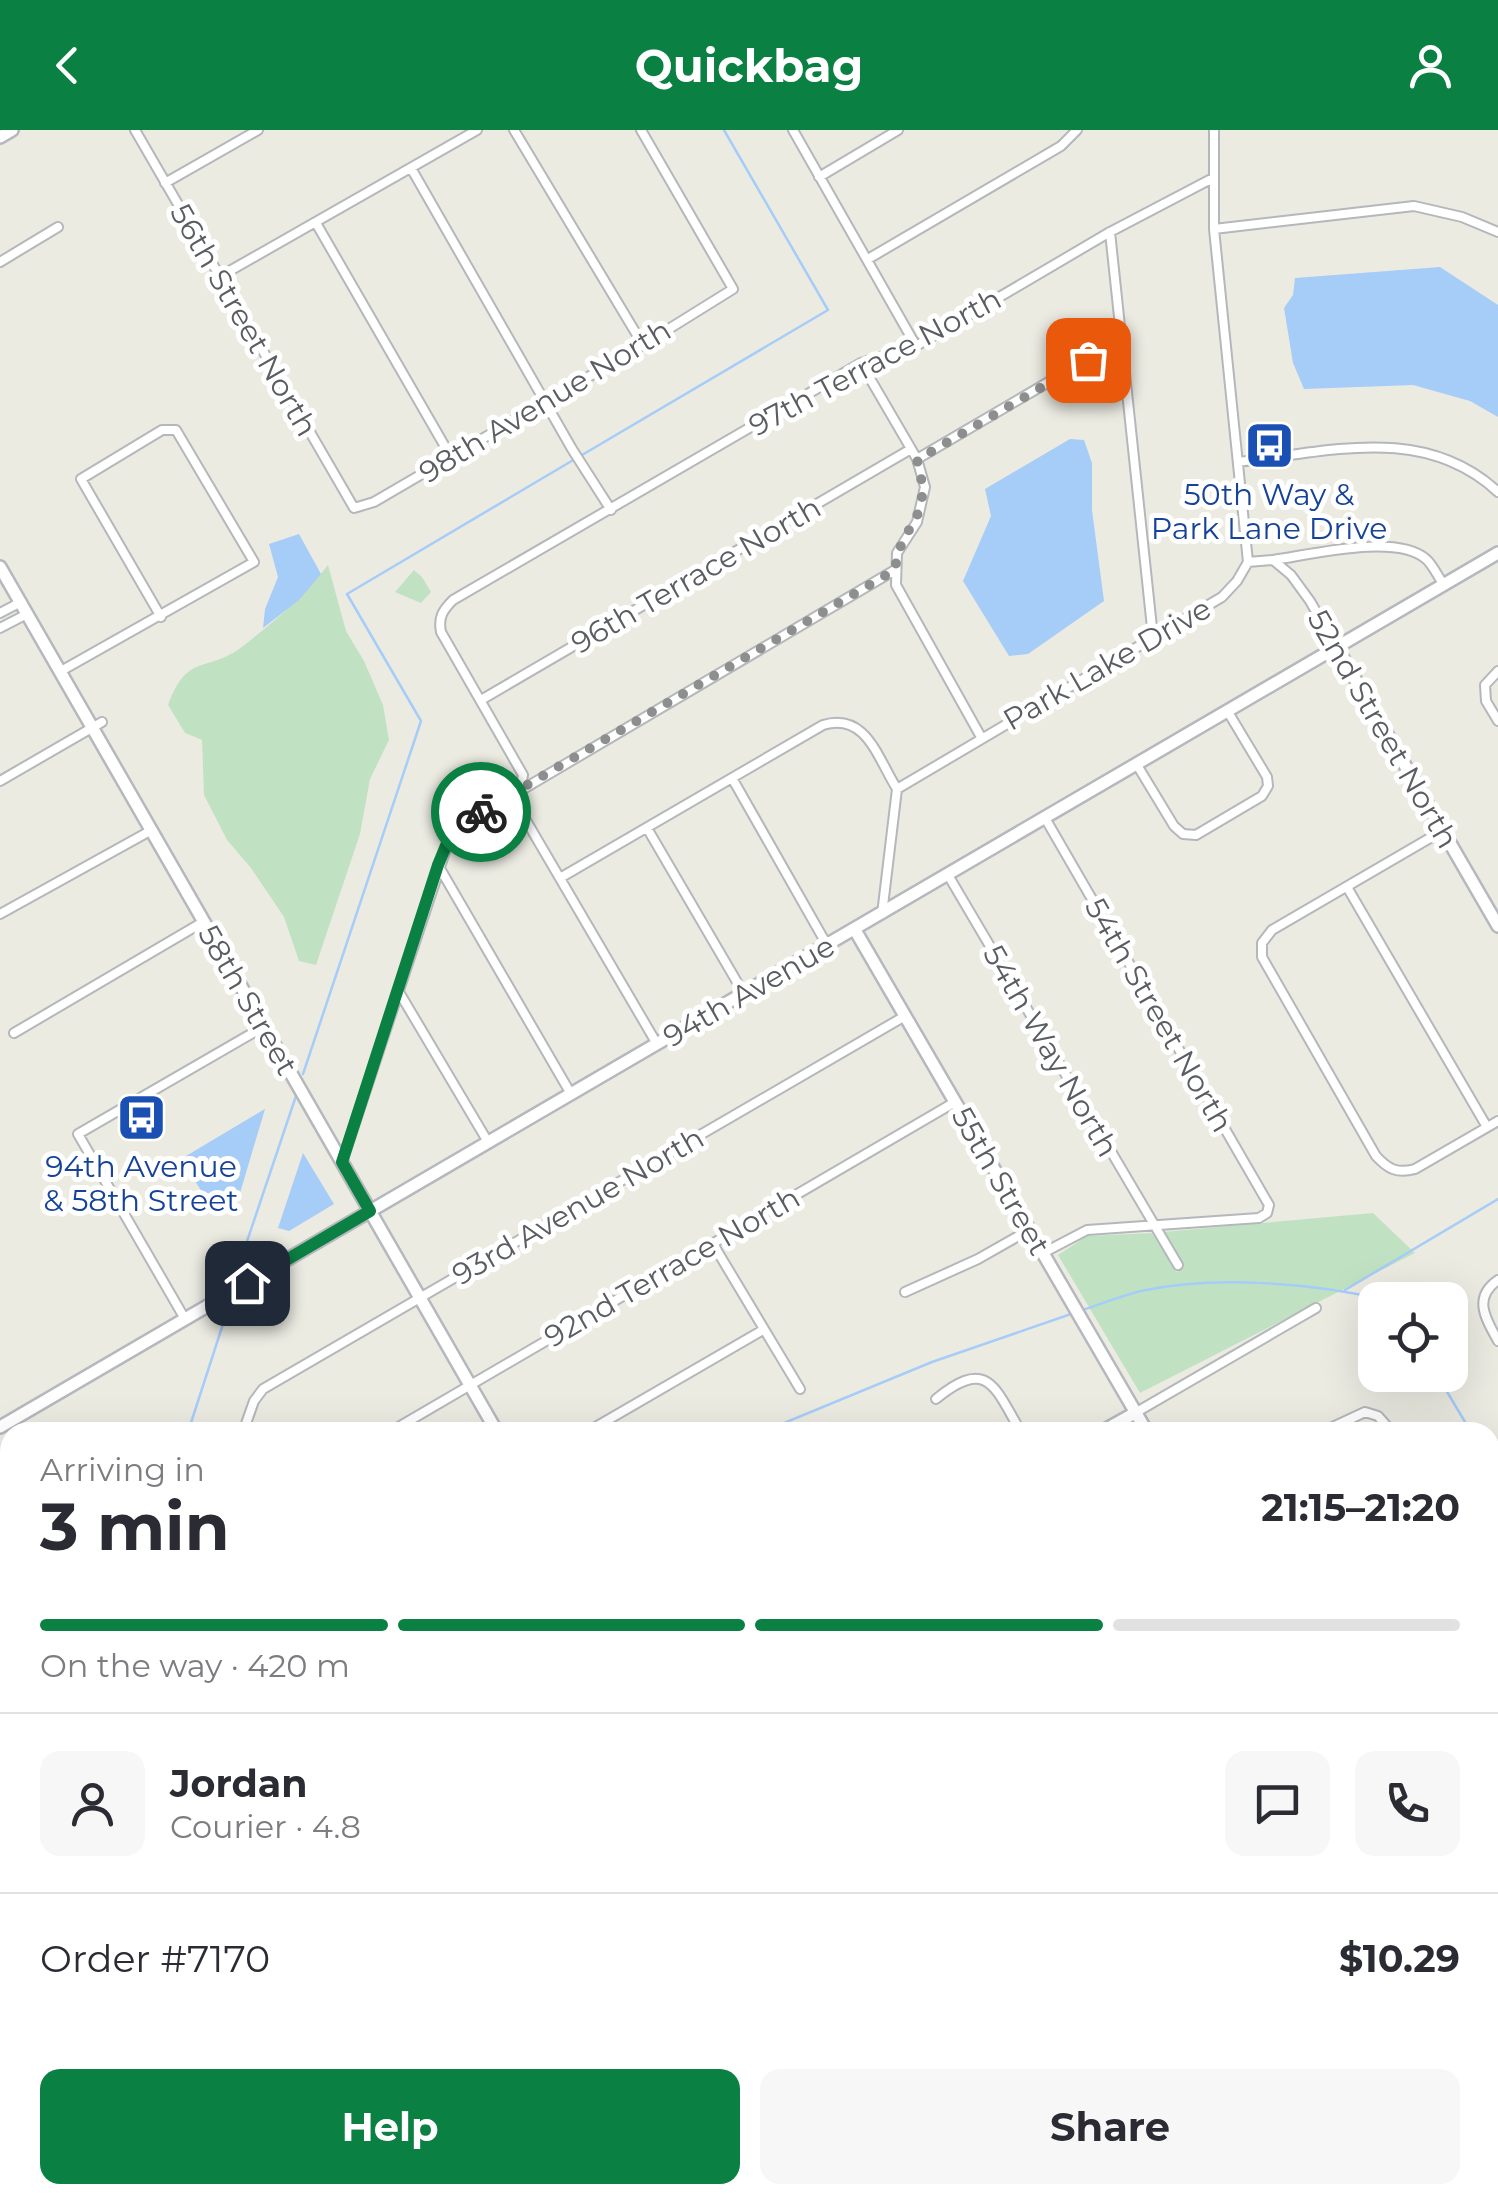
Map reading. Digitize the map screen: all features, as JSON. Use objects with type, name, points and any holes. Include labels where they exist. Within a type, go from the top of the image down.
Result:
[{"type":"street","points":[[0,137],[12,130]]},
{"type":"street","name":"56th Street North","points":[[135,130],[354,508]]},
{"type":"street","points":[[165,183],[258,130]]},
{"type":"street","points":[[219,277],[478,130]]},
{"type":"street","points":[[514,130],[642,345]]},
{"type":"street","name":"98th Avenue North","points":[[354,508],[374,502],[452,457],[732,288],[641,130]]},
{"type":"street","points":[[793,130],[916,346]]},
{"type":"street","points":[[819,177],[898,130]]},
{"type":"street","points":[[868,259],[1061,146],[1077,130]]},
{"type":"street","points":[[1214,130],[1214,229],[1248,562],[1383,546],[1408,549],[1427,560],[1444,584]]},
{"type":"street","points":[[411,168],[611,510]]},
{"type":"street","name":"97th Terrace North","points":[[482,700],[441,632],[440,616],[453,600],[862,363],[916,346],[1110,232],[1213,178]]},
{"type":"street","points":[[1214,229],[1414,206],[1462,216],[1498,232]]},
{"type":"street","points":[[316,223],[452,457]]},
{"type":"street","points":[[0,262],[58,227]]},
{"type":"street","points":[[1110,232],[1154,637]]},
{"type":"street","points":[[917,460],[1122,340]]},
{"type":"street","points":[[862,363],[917,460],[925,487],[916,522],[897,553],[896,586],[981,737]]},
{"type":"street","points":[[61,671],[160,617],[254,562],[176,430],[162,430],[81,479],[160,617]]},
{"type":"street","points":[[1238,462],[1373,447],[1412,448],[1471,469],[1498,492]]},
{"type":"street","name":"96th Terrace North","points":[[482,700],[911,449]]},
{"type":"street","name":"94th Avenue","points":[[9,1422],[1498,553]]},
{"type":"street","name":"52nd Street North","points":[[1272,560],[1291,576],[1337,648],[1498,926]]},
{"type":"street","name":"Park Lake Drive","points":[[897,790],[1222,596],[1248,562]]},
{"type":"street","name":"58th Street","points":[[0,566],[97,725],[150,831],[491,1422]]},
{"type":"street","points":[[342,1162],[452,831],[895,570]]},
{"type":"street","points":[[0,613],[24,608]]},
{"type":"street","points":[[0,628],[24,608]]},
{"type":"street","points":[[1498,670],[1486,685],[1486,701],[1498,721]]},
{"type":"street","points":[[482,700],[523,775],[517,805],[658,1044]]},
{"type":"street","points":[[1137,765],[1174,826],[1183,834],[1196,835],[1262,796],[1268,786],[1267,777],[1228,712]]},
{"type":"street","points":[[560,878],[823,725],[839,720],[852,723],[862,732],[897,790],[882,914]]},
{"type":"street","points":[[0,780],[97,725]]},
{"type":"street","points":[[732,778],[827,945]]},
{"type":"street","name":"54th Street North","points":[[1045,818],[1269,1205],[1268,1213],[1259,1218],[1154,1227]]},
{"type":"street","points":[[646,828],[744,994]]},
{"type":"street","points":[[1442,830],[1272,930],[1262,943],[1262,956],[1376,1156],[1388,1168],[1402,1172],[1414,1169],[1498,1121]]},
{"type":"street","points":[[0,914],[150,831]]},
{"type":"street","points":[[438,865],[572,1094]]},
{"type":"street","name":"54th Way North","points":[[948,875],[1178,1265]]},
{"type":"street","points":[[1346,887],[1487,1128]]},
{"type":"street","points":[[14,1032],[204,922]]},
{"type":"street","name":"55th Street","points":[[855,930],[1141,1422]]},
{"type":"street","points":[[398,992],[488,1142]]},
{"type":"street","name":"93rd Avenue North","points":[[247,1422],[262,1389],[905,1016]]},
{"type":"street","points":[[185,1319],[78,1134],[263,1027]]},
{"type":"street","name":"92nd Terrace North","points":[[407,1422],[955,1102]]},
{"type":"street","points":[[1042,1253],[1088,1230],[1154,1227]]},
{"type":"street","points":[[904,1292],[978,1259],[1029,1230]]},
{"type":"street","points":[[713,1244],[800,1389]]},
{"type":"street","points":[[1498,1280],[1490,1285],[1482,1301],[1482,1314],[1498,1341]]},
{"type":"street","points":[[1119,1422],[1316,1308]]},
{"type":"street","points":[[604,1422],[764,1330]]},
{"type":"street","points":[[936,1399],[956,1382],[975,1377],[993,1384],[1015,1422]]},
{"type":"street","points":[[1344,1422],[1365,1412],[1383,1422]]},
{"type":"green space","points":[[328,565],[346,631],[383,705],[389,740],[370,779],[360,834],[316,965],[299,961],[284,917],[227,840],[204,795],[202,740],[185,733],[168,705],[175,688],[191,670],[243,646],[288,608]]},
{"type":"green space","points":[[414,570],[431,592],[421,603],[395,592]]},
{"type":"green space","points":[[1373,1213],[1415,1253],[1140,1393],[1058,1255],[1087,1236],[1152,1233],[1177,1272],[1184,1267],[1163,1232]]},
{"type":"water","points":[[1440,267],[1498,305],[1498,417],[1470,401],[1413,385],[1304,389],[1293,363],[1284,308],[1293,295],[1295,278]]},
{"type":"water","points":[[1070,439],[1084,440],[1092,463],[1092,510],[1104,601],[1028,654],[1009,656],[963,581],[991,516],[985,489]]},
{"type":"water","points":[[299,534],[321,574],[299,600],[263,628],[265,609],[278,577],[269,544]]},
{"type":"water","points":[[265,1109],[240,1193],[216,1214],[181,1159]]},
{"type":"water","points":[[303,1153],[334,1204],[289,1231],[278,1228]]},
{"type":"waterway","points":[[582,455],[828,310],[724,130]]},
{"type":"waterway","points":[[303,1074],[421,721],[347,594],[575,459]]},
{"type":"waterway","points":[[240,1262],[296,1096]]},
{"type":"waterway","points":[[1345,1290],[1498,1199]]},
{"type":"waterway","points":[[1082,1310],[1141,1291],[1200,1283],[1295,1285],[1358,1295]]},
{"type":"waterway","points":[[786,1422],[932,1362],[1074,1313]]},
{"type":"waterway","points":[[191,1422],[224,1321]]},
{"type":"waterway","points":[[1447,1392],[1465,1422]]},
{"type":"way so far","points":[[481,812],[895,570],[897,553],[922,505],[925,487],[917,460],[1088,360]]},
{"type":"place","name":"50th Way & Park Lane Drive","points":[[1269,445]]},
{"type":"place","name":"94th Avenue & 58th Street","points":[[141,1117]]},
{"type":"route","points":[[247,1283],[370,1211],[342,1162],[438,865],[452,831],[481,812]]}]
